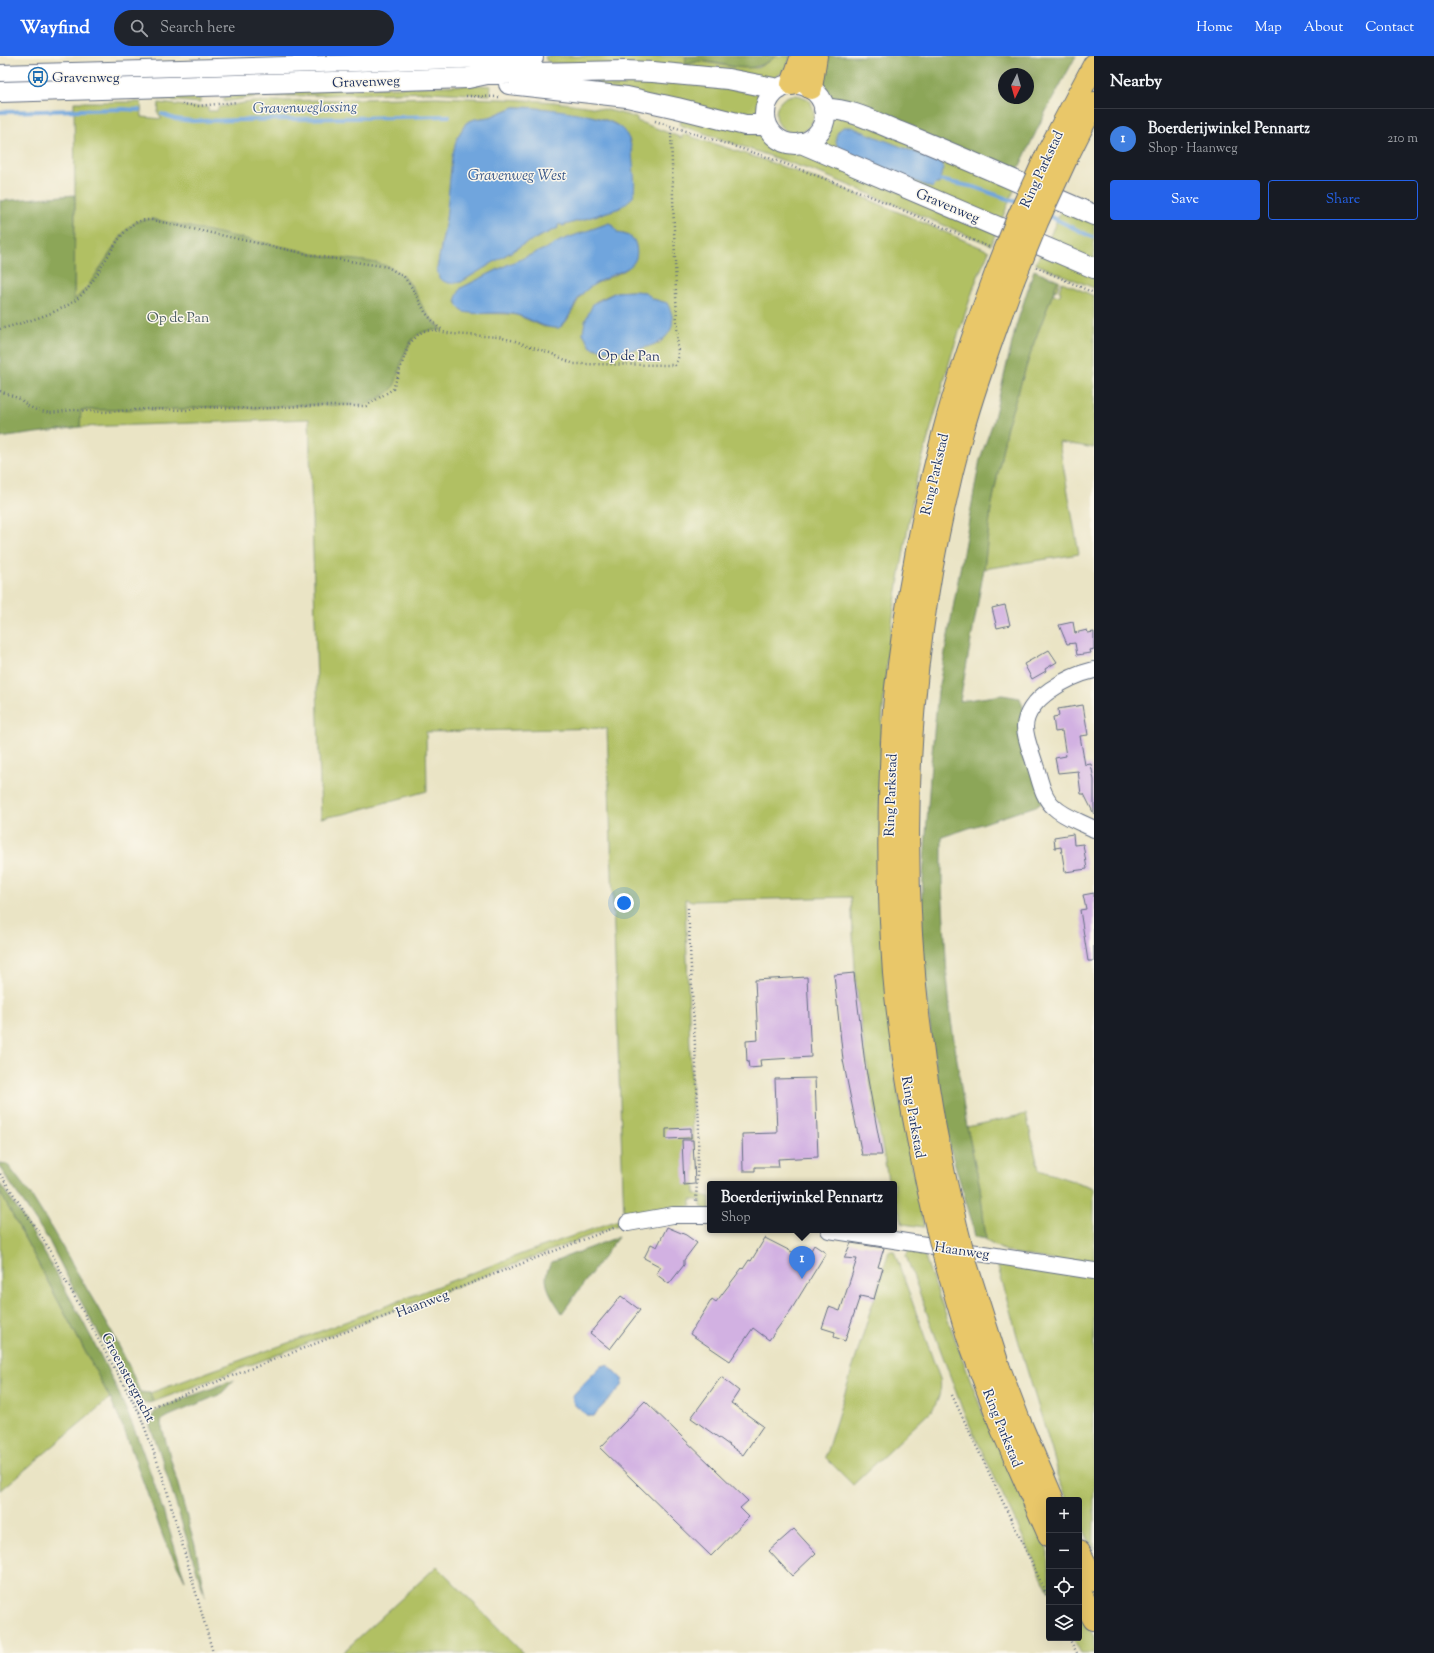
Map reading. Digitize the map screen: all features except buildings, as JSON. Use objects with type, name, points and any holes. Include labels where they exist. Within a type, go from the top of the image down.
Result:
[{"type":"highway","points":[[794,87],[802,56]]},
{"type":"highway","points":[[794,87],[816,56]]},
{"type":"highway","points":[[1079,122],[1089,56]]},
{"type":"highway","name":"Ring Parkstad","points":[[1079,122],[1094,65]]},
{"type":"highway","name":"Ring Parkstad","points":[[1048,1533],[999,1423],[968,1337],[956,1263],[947,1229],[948,1193],[928,1090],[914,979],[908,837],[910,756],[915,684],[922,626],[936,545],[962,432],[980,374],[1004,277],[1037,222],[1057,156],[1079,122],[1094,103]]},
{"type":"highway","name":"Ring Parkstad","points":[[956,1263],[1018,1418],[1052,1497]]},
{"type":"highway","points":[[1082,1558],[1094,1580]]},
{"type":"highway","points":[[1082,1597],[1094,1619]]},
{"type":"street","name":"Gravenweg","points":[[0,73],[126,62],[535,68],[653,72],[794,87]]},
{"type":"street","points":[[126,62],[126,88]]},
{"type":"street","name":"Gravenweg","points":[[0,92],[468,78],[486,82],[535,68],[627,97],[745,125],[767,125]]},
{"type":"street","points":[[794,87],[820,97],[824,109],[825,116],[820,131],[815,136],[801,143],[794,144],[775,137],[767,125],[765,112],[766,105],[773,93],[794,87]]},
{"type":"street","points":[[824,109],[842,110],[870,120],[946,150],[1094,214]]},
{"type":"street","name":"Gravenweg","points":[[801,143],[1094,268]]},
{"type":"street","points":[[1094,670],[1071,678],[1046,694],[1031,708],[1026,718],[1025,725],[1025,732],[1043,790],[1049,802],[1059,811],[1094,829]]},
{"type":"street","points":[[628,1223],[655,1217],[703,1214]]},
{"type":"street","name":"Haanweg","points":[[848,1233],[1094,1271]]},
{"type":"path","name":"Op de Pan","points":[[445,332],[453,334],[498,337],[515,341],[550,353],[574,364],[676,365],[678,358],[671,133],[673,127],[764,156],[863,193],[996,250]]},
{"type":"path","points":[[0,329],[59,309],[77,300],[125,232],[134,223],[142,220],[152,220],[316,256],[388,267],[404,277],[412,288],[425,312],[438,327],[445,332]]},
{"type":"path","points":[[1031,265],[1094,293]]},
{"type":"path","points":[[0,391],[20,399],[28,406],[36,410],[50,413],[73,410],[104,412],[147,409],[188,410],[202,408],[255,409],[302,406],[366,406],[393,389],[409,344],[413,338],[423,331],[433,330],[445,332]]},
{"type":"path","points":[[688,908],[703,1214]]},
{"type":"path","name":"Groenstergracht","points":[[0,1174],[50,1250],[139,1412],[164,1480],[213,1653]]},
{"type":"path","name":"Haanweg","points":[[139,1412],[628,1223]]},
{"type":"path","points":[[952,1395],[1046,1593]]},
{"type":"path","points":[[1070,1641],[1076,1653]]},
{"type":"green space","points":[[545,56],[686,56],[686,65],[699,61],[733,67],[757,68],[776,56],[791,56],[784,70],[779,75],[771,79],[550,63],[546,60]]},
{"type":"green space","points":[[686,56],[776,56],[766,63],[757,66],[739,68],[701,61],[685,65]]},
{"type":"green space","points":[[825,56],[1076,56],[1046,111],[1016,174],[828,98],[821,91]]},
{"type":"green space","points":[[553,75],[658,77],[765,95],[760,106],[759,118],[625,93]]},
{"type":"green space","points":[[479,85],[491,86],[490,95],[428,92],[254,97],[224,102],[224,97],[253,91]]},
{"type":"green space","points":[[156,94],[200,98],[200,103],[156,99]]},
{"type":"green space","points":[[791,95],[799,95],[809,100],[813,107],[813,121],[809,128],[799,133],[791,133],[781,128],[779,125],[776,118],[776,110],[781,100],[784,98]]},
{"type":"green space","points":[[435,97],[511,99],[587,106],[637,118],[637,121],[682,138],[683,134],[761,159],[842,188],[989,251],[976,281],[952,353],[916,481],[895,602],[887,660],[881,733],[880,785],[895,1076],[924,1227],[903,1224],[897,1206],[897,1181],[888,1180],[860,1018],[856,982],[851,897],[692,901],[685,899],[695,1194],[707,1196],[707,1211],[701,1205],[701,1200],[691,1200],[691,1205],[686,1210],[623,1223],[153,1402],[150,1393],[321,1331],[524,1253],[624,1218],[607,728],[426,732],[427,791],[344,814],[321,818],[309,419],[80,427],[80,410],[187,409],[200,407],[254,408],[375,401],[392,388],[403,358],[413,338],[423,331],[442,329],[425,312],[412,286],[395,270],[379,264],[317,255],[152,219],[125,231],[86,289],[74,300],[74,102],[141,102],[142,117],[162,119],[158,113],[159,103],[208,107],[208,111],[217,111],[219,107],[251,102]],"holes":[[[514,107],[595,117],[608,121],[621,128],[630,141],[620,208],[562,226],[561,224],[557,225],[558,228],[524,244],[461,282],[437,269],[446,220],[457,138],[466,123],[475,119],[490,117]],[[609,223],[613,225],[618,233],[632,238],[636,247],[636,256],[632,264],[626,269],[599,282],[584,292],[562,326],[544,327],[517,315],[475,313],[461,310],[456,302],[461,288],[562,240]],[[616,292],[645,292],[653,299],[667,303],[668,334],[660,343],[628,350],[601,350],[591,347],[583,333],[596,301]]]},
{"type":"green space","points":[[683,113],[773,140],[788,148],[997,230],[991,245],[822,174],[680,125]]},
{"type":"green space","points":[[830,115],[842,115],[1016,186],[1000,223],[817,145],[826,131]]},
{"type":"green space","name":"Op de Pan","points":[[75,195],[74,300],[86,289],[125,231],[134,223],[152,219],[328,257],[378,263],[394,269],[408,282],[423,308],[435,324],[443,330],[432,330],[417,335],[408,346],[392,389],[383,396],[365,405],[81,410],[80,427],[0,438],[0,201]]},
{"type":"green space","points":[[1063,206],[1094,219],[1094,263],[1047,243]]},
{"type":"green space","points":[[1042,250],[1094,272],[1094,288],[1036,264]]},
{"type":"green space","points":[[1034,270],[1058,280],[1035,340],[1007,426],[991,509],[984,569],[960,701],[1002,695],[1020,698],[1024,710],[1043,801],[1036,806],[942,837],[942,886],[951,1020],[967,1127],[980,1187],[986,1239],[975,1237],[950,1148],[936,1071],[924,982],[920,921],[931,763],[938,691],[980,459],[993,422],[1016,326]]},
{"type":"green space","points":[[1058,280],[1060,281],[1057,290],[1055,290],[1053,294],[1059,296],[1062,282],[1094,296],[1094,448],[1059,442],[1079,554],[984,569],[991,509],[1007,426],[1035,340]]},
{"type":"green space","points":[[1026,1114],[1039,1170],[1094,1188],[1094,1267],[1007,1252],[986,1241],[980,1187],[967,1127]]},
{"type":"green space","points":[[0,1163],[7,1164],[31,1195],[112,1332],[140,1392],[150,1393],[153,1402],[145,1403],[139,1400],[129,1388],[70,1282],[48,1239],[0,1168]]},
{"type":"green space","points":[[0,1184],[26,1222],[64,1287],[111,1376],[149,1468],[185,1580],[165,1542],[125,1432],[110,1398],[0,1192]]},
{"type":"green space","points":[[0,1192],[110,1398],[0,1491]]},
{"type":"green space","points":[[618,1237],[562,1313],[551,1295],[546,1282],[546,1275],[552,1262]]},
{"type":"green space","points":[[910,1248],[921,1250],[924,1253],[982,1411],[1046,1546],[1046,1586],[963,1411],[906,1256]]},
{"type":"green space","points":[[889,1251],[894,1251],[940,1379],[940,1391],[933,1409],[853,1485],[825,1457]]},
{"type":"green space","points":[[996,1260],[1094,1274],[1094,1549],[1082,1527],[1082,1497],[1067,1497],[1057,1476],[1057,1469],[1052,1451],[1023,1357]]},
{"type":"green space","points":[[234,1380],[221,1394],[169,1416],[162,1420],[161,1424],[196,1549],[205,1597],[159,1450],[150,1426],[155,1411]]},
{"type":"green space","points":[[437,1566],[523,1653],[342,1653]]},
{"type":"green space","points":[[1082,1615],[1094,1637],[1094,1653],[1081,1653],[1075,1641],[1082,1641]]},
{"type":"water","name":"Gravenweg West","points":[[514,107],[539,108],[589,115],[616,125],[624,131],[629,138],[631,147],[634,180],[633,197],[620,208],[562,226],[561,224],[558,225],[558,228],[524,244],[461,282],[452,283],[444,281],[439,278],[437,269],[446,220],[452,157],[457,138],[466,123],[475,119],[490,117]]},
{"type":"water","points":[[844,127],[851,127],[942,163],[944,169],[939,180],[939,184],[936,184],[932,188],[839,149],[836,143],[836,136]]},
{"type":"water","points":[[609,223],[613,225],[618,233],[627,235],[634,240],[637,254],[635,260],[628,268],[592,285],[585,291],[578,299],[567,320],[559,328],[548,327],[511,314],[464,312],[458,306],[456,298],[461,288],[562,240]]},
{"type":"water","points":[[616,292],[645,292],[653,299],[667,303],[672,319],[670,331],[662,340],[650,346],[635,350],[604,350],[591,347],[583,333],[585,321],[593,304]]},
{"type":"water","points":[[601,1366],[609,1366],[622,1379],[622,1386],[593,1416],[588,1416],[573,1402],[573,1395]]},
{"type":"waterway","name":"Gravenweglossing","points":[[0,112],[123,109],[139,110]]},
{"type":"waterway","name":"Gravenweglossing","points":[[162,114],[175,119],[193,121],[449,116]]},
{"type":"waterway","points":[[939,180],[974,187],[1019,203]]},
{"type":"waterway","points":[[1047,215],[1092,237]]},
{"type":"place","name":"Gravenweg","points":[[38,77]]},
{"type":"place","name":"Boerderijwinkel Pennartz","points":[[802,1279]]}]
